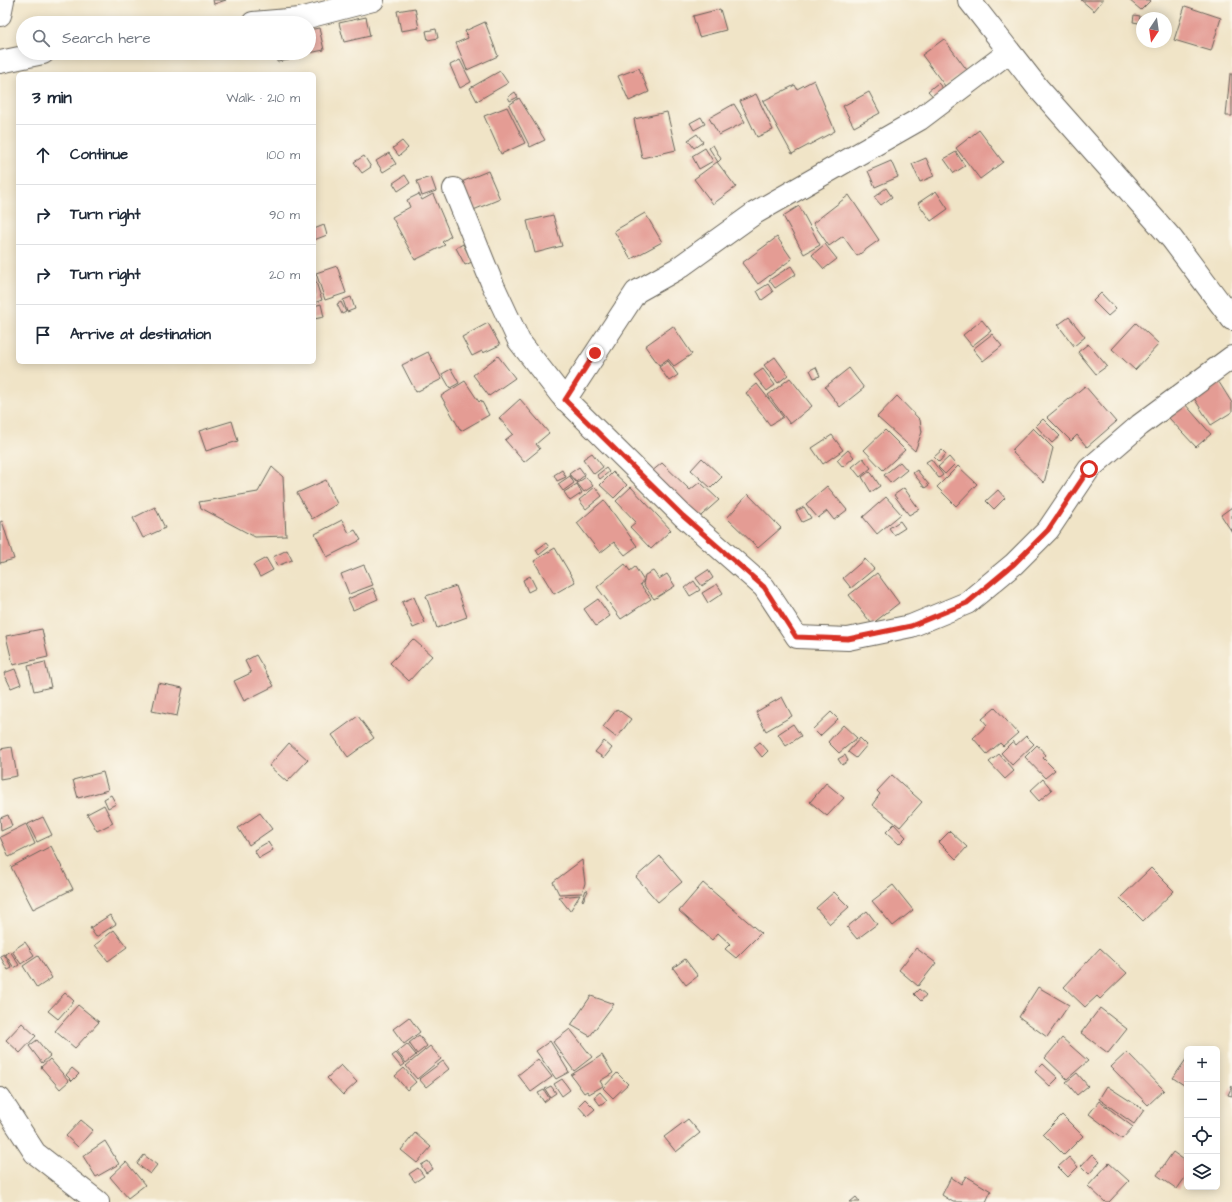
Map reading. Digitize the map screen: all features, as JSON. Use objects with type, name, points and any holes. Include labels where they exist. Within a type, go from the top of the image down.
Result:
[{"type":"street","points":[[0,16],[3,0]]},
{"type":"street","points":[[308,16],[373,0]]},
{"type":"street","points":[[969,0],[1038,88],[1172,239],[1232,319]]},
{"type":"street","points":[[565,400],[636,292],[677,269],[756,213],[920,119],[1009,52]]},
{"type":"street","points":[[0,62],[16,59]]},
{"type":"street","points":[[454,189],[492,283],[519,341],[565,400],[683,516],[764,587],[796,637],[848,639],[911,626],[967,603],[1014,564],[1048,530],[1089,469],[1140,426],[1232,357]]},
{"type":"street","points":[[0,1099],[35,1153],[98,1202]]},
{"type":"building","points":[[213,0],[226,0],[214,4]]},
{"type":"building","points":[[1081,0],[1103,0],[1094,11]]},
{"type":"building","points":[[1129,0],[1151,0],[1141,10]]},
{"type":"building","points":[[1185,6],[1221,18],[1211,51],[1174,40]]},
{"type":"building","points":[[415,8],[419,28],[401,31],[397,11]]},
{"type":"building","points":[[720,9],[726,30],[699,37],[693,16]]},
{"type":"building","points":[[1134,15],[1136,15],[1136,22],[1133,22]]},
{"type":"building","points":[[366,17],[370,36],[344,42],[339,23]]},
{"type":"building","points":[[485,22],[498,56],[467,70],[456,43],[468,38],[465,31]]},
{"type":"building","points":[[319,28],[324,50],[316,52],[316,29]]},
{"type":"building","points":[[436,29],[438,38],[428,40],[426,31]]},
{"type":"building","points":[[944,39],[967,70],[945,86],[922,55]]},
{"type":"building","points":[[277,60],[289,60],[277,62]]},
{"type":"building","points":[[460,60],[471,82],[460,88],[450,65]]},
{"type":"building","points":[[639,68],[649,92],[629,101],[618,76]]},
{"type":"building","points":[[500,71],[508,83],[477,101],[470,88]]},
{"type":"building","points":[[1230,74],[1232,74],[1232,116],[1226,116]]},
{"type":"building","points":[[814,80],[835,131],[792,154],[763,101],[795,85],[797,89]]},
{"type":"building","points":[[938,83],[949,95],[939,103],[928,91]]},
{"type":"building","points":[[515,92],[518,97],[510,101],[508,97]]},
{"type":"building","points":[[869,92],[880,113],[854,127],[843,106]]},
{"type":"building","points":[[756,94],[773,130],[757,137],[740,101]]},
{"type":"building","points":[[519,98],[545,140],[530,147],[509,105]]},
{"type":"building","points":[[734,104],[745,122],[719,135],[709,118]]},
{"type":"building","points":[[507,107],[525,143],[501,154],[484,116]]},
{"type":"building","points":[[667,112],[676,150],[642,158],[634,119]]},
{"type":"building","points":[[701,117],[705,124],[694,130],[690,123]]},
{"type":"building","points":[[979,130],[1003,162],[980,179],[956,148]]},
{"type":"building","points":[[697,134],[703,142],[694,148],[688,140]]},
{"type":"building","points":[[402,141],[408,148],[399,156],[393,148]]},
{"type":"building","points":[[713,145],[721,159],[718,162],[709,148]]},
{"type":"building","points":[[705,148],[713,161],[699,169],[692,156]]},
{"type":"building","points":[[956,152],[965,166],[954,173],[944,159]]},
{"type":"building","points":[[389,153],[396,164],[383,172],[376,161]]},
{"type":"building","points":[[364,156],[371,167],[362,173],[354,162]]},
{"type":"building","points":[[926,158],[934,176],[920,182],[912,164]]},
{"type":"building","points":[[891,161],[898,177],[875,187],[868,171]]},
{"type":"building","points":[[717,162],[736,187],[713,204],[694,179]]},
{"type":"building","points":[[488,171],[500,199],[471,211],[459,183]]},
{"type":"building","points":[[405,175],[410,183],[398,191],[393,183]]},
{"type":"building","points":[[431,177],[436,191],[422,196],[417,181]]},
{"type":"building","points":[[886,188],[892,197],[881,205],[874,197]]},
{"type":"building","points":[[936,191],[948,209],[931,221],[918,203]]},
{"type":"building","points":[[419,194],[422,200],[433,194],[451,236],[442,242],[445,245],[415,260],[392,217],[410,207],[407,200]]},
{"type":"building","points":[[849,195],[879,240],[857,256],[843,236],[829,246],[813,223]]},
{"type":"building","points":[[799,206],[820,245],[804,254],[783,216]]},
{"type":"building","points":[[645,213],[662,242],[631,259],[614,231]]},
{"type":"building","points":[[553,215],[562,246],[535,253],[527,221]]},
{"type":"building","points":[[324,225],[327,235],[316,239],[316,228]]},
{"type":"building","points":[[777,237],[792,259],[758,284],[742,263]]},
{"type":"building","points":[[463,244],[472,262],[465,265],[456,248]]},
{"type":"building","points":[[825,244],[837,259],[824,269],[812,255]]},
{"type":"building","points":[[337,266],[346,293],[325,300],[316,273]]},
{"type":"building","points":[[791,266],[796,274],[775,288],[769,280]]},
{"type":"building","points":[[316,282],[322,300],[316,302]]},
{"type":"building","points":[[768,284],[773,292],[762,300],[757,291]]},
{"type":"building","points":[[1101,293],[1116,309],[1108,316],[1093,301]]},
{"type":"building","points":[[351,297],[355,309],[347,312],[343,300]]},
{"type":"building","points":[[341,302],[346,312],[342,314],[337,304]]},
{"type":"building","points":[[321,304],[324,317],[316,319],[316,305]]},
{"type":"building","points":[[1069,317],[1085,337],[1074,346],[1058,325]]},
{"type":"building","points":[[982,320],[991,331],[972,346],[963,335]]},
{"type":"building","points":[[488,323],[500,345],[483,353],[482,351],[472,356],[462,337]]},
{"type":"building","points":[[1136,323],[1159,344],[1135,370],[1112,349]]},
{"type":"building","points":[[673,326],[692,354],[674,366],[668,359],[659,365],[645,346]]},
{"type":"building","points":[[992,334],[1002,346],[983,361],[973,349]]},
{"type":"building","points":[[1088,344],[1107,366],[1096,374],[1078,352]]},
{"type":"building","points":[[428,352],[442,379],[416,392],[402,365]]},
{"type":"building","points":[[498,356],[515,378],[489,396],[473,375]]},
{"type":"building","points":[[775,357],[788,375],[778,383],[764,365]]},
{"type":"building","points":[[668,361],[678,375],[669,381],[659,367]]},
{"type":"building","points":[[816,367],[820,376],[814,378],[810,370]]},
{"type":"building","points":[[849,368],[864,388],[840,407],[825,387]]},
{"type":"building","points":[[451,369],[459,383],[450,388],[442,374]]},
{"type":"building","points":[[763,369],[775,385],[767,391],[754,375]]},
{"type":"building","points":[[790,378],[812,406],[790,424],[768,395]]},
{"type":"building","points":[[1217,379],[1232,403],[1232,412],[1211,425],[1192,395]]},
{"type":"building","points":[[465,381],[479,402],[481,400],[489,415],[461,431],[441,396]]},
{"type":"building","points":[[757,384],[783,417],[770,425],[746,393]]},
{"type":"building","points":[[1085,386],[1116,422],[1087,447],[1077,435],[1071,441],[1047,417]]},
{"type":"building","points":[[897,396],[920,420],[922,432],[915,451],[877,417]]},
{"type":"building","points":[[520,399],[549,433],[536,444],[540,449],[524,462],[505,440],[513,434],[499,418]]},
{"type":"building","points":[[1185,404],[1211,434],[1196,447],[1169,418]]},
{"type":"building","points":[[1043,419],[1060,436],[1052,443],[1036,426]]},
{"type":"building","points":[[232,421],[238,441],[206,451],[199,431]]},
{"type":"building","points":[[1033,428],[1053,448],[1044,483],[1011,451]]},
{"type":"building","points":[[885,430],[905,450],[883,470],[864,450]]},
{"type":"building","points":[[832,435],[843,450],[823,464],[812,448]]},
{"type":"building","points":[[848,450],[854,457],[843,467],[837,460]]},
{"type":"building","points":[[942,450],[946,454],[939,462],[934,457]]},
{"type":"building","points":[[592,453],[603,467],[594,474],[583,459]]},
{"type":"building","points":[[949,457],[955,464],[945,474],[938,467]]},
{"type":"building","points":[[702,458],[722,477],[711,488],[691,470]]},
{"type":"building","points":[[863,458],[871,468],[860,477],[852,467]]},
{"type":"building","points":[[931,459],[943,475],[939,478],[926,462]]},
{"type":"building","points":[[900,462],[907,470],[891,483],[884,475]]},
{"type":"building","points":[[662,463],[690,490],[700,482],[719,500],[694,522],[645,477]]},
{"type":"building","points":[[958,466],[977,484],[956,506],[937,487]]},
{"type":"building","points":[[272,467],[283,477],[286,536],[255,537],[201,508],[199,502],[258,492]]},
{"type":"building","points":[[579,467],[585,475],[576,482],[569,474]]},
{"type":"building","points":[[606,468],[609,472],[600,479],[597,475]]},
{"type":"building","points":[[562,470],[566,477],[557,481],[554,475]]},
{"type":"building","points":[[917,470],[929,485],[925,488],[913,473]]},
{"type":"building","points":[[870,471],[880,486],[871,492],[862,477]]},
{"type":"building","points":[[613,472],[627,485],[614,498],[600,485]]},
{"type":"building","points":[[570,476],[574,483],[563,491],[558,484]]},
{"type":"building","points":[[586,477],[593,486],[584,492],[577,483]]},
{"type":"building","points":[[326,480],[337,504],[312,519],[297,493]]},
{"type":"building","points":[[577,484],[582,493],[570,501],[564,492]]},
{"type":"building","points":[[827,486],[847,510],[834,520],[827,511],[818,518],[806,504]]},
{"type":"building","points":[[595,487],[602,496],[586,509],[579,500]]},
{"type":"building","points":[[631,487],[671,530],[651,549],[630,527],[636,522],[616,501]]},
{"type":"building","points":[[904,488],[919,509],[909,515],[894,495]]},
{"type":"building","points":[[998,490],[1005,498],[994,509],[986,501]]},
{"type":"building","points":[[748,494],[781,528],[758,548],[727,518]]},
{"type":"building","points":[[886,497],[901,514],[877,534],[863,517]]},
{"type":"building","points":[[604,500],[637,546],[625,555],[614,542],[600,553],[577,523]]},
{"type":"building","points":[[155,507],[165,528],[143,538],[133,518]]},
{"type":"building","points":[[804,507],[811,518],[802,522],[796,511]]},
{"type":"building","points":[[1232,507],[1232,532],[1221,515]]},
{"type":"building","points":[[342,520],[349,533],[355,530],[361,540],[327,557],[315,534]]},
{"type":"building","points":[[2,521],[14,559],[0,563],[0,522]]},
{"type":"building","points":[[900,521],[905,528],[894,535],[889,528]]},
{"type":"building","points":[[546,543],[549,547],[539,555],[536,550]]},
{"type":"building","points":[[555,548],[575,582],[554,594],[534,561]]},
{"type":"building","points":[[287,550],[292,560],[277,566],[273,557]]},
{"type":"building","points":[[266,558],[273,570],[260,577],[253,565]]},
{"type":"building","points":[[865,559],[874,569],[851,588],[843,578]]},
{"type":"building","points":[[625,564],[630,571],[635,567],[644,581],[640,584],[651,599],[621,619],[597,587]]},
{"type":"building","points":[[364,565],[373,585],[349,594],[341,574]]},
{"type":"building","points":[[708,570],[713,578],[702,586],[696,578]]},
{"type":"building","points":[[653,571],[659,579],[667,574],[675,586],[654,599],[643,584],[645,575]]},
{"type":"building","points":[[877,573],[899,603],[872,624],[849,595]]},
{"type":"building","points":[[530,576],[536,588],[528,592],[523,580]]},
{"type":"building","points":[[694,581],[700,590],[690,596],[685,588]]},
{"type":"building","points":[[717,584],[723,593],[708,603],[702,593]]},
{"type":"building","points":[[456,586],[467,617],[437,628],[426,596]]},
{"type":"building","points":[[373,588],[378,599],[353,610],[348,599]]},
{"type":"building","points":[[414,597],[425,623],[413,628],[402,602]]},
{"type":"building","points":[[598,599],[610,616],[596,626],[584,609]]},
{"type":"building","points":[[42,629],[48,657],[13,665],[6,636]]},
{"type":"building","points":[[413,639],[432,656],[409,681],[390,663]]},
{"type":"building","points":[[256,655],[274,686],[244,701],[234,681],[251,673],[245,661]]},
{"type":"building","points":[[45,662],[51,687],[34,691],[28,666]]},
{"type":"building","points":[[15,669],[21,684],[11,688],[4,673]]},
{"type":"building","points":[[158,683],[183,688],[177,716],[152,711]]},
{"type":"building","points":[[782,697],[792,716],[766,731],[756,712]]},
{"type":"building","points":[[995,708],[1018,733],[1003,746],[1000,743],[987,754],[973,738],[987,725],[982,719]]},
{"type":"building","points":[[617,709],[631,719],[617,738],[603,727]]},
{"type":"building","points":[[831,712],[838,719],[820,736],[813,729]]},
{"type":"building","points":[[358,716],[374,738],[348,757],[332,735]]},
{"type":"building","points":[[793,724],[801,736],[786,746],[778,734]]},
{"type":"building","points":[[843,725],[857,738],[839,753],[828,742]]},
{"type":"building","points":[[1026,736],[1034,744],[1012,765],[1001,753],[1013,741],[1016,745]]},
{"type":"building","points":[[860,738],[867,745],[856,758],[848,752]]},
{"type":"building","points":[[604,741],[612,748],[604,758],[595,752]]},
{"type":"building","points":[[760,742],[768,751],[762,757],[754,747]]},
{"type":"building","points":[[289,743],[308,760],[287,782],[269,766]]},
{"type":"building","points":[[1037,745],[1046,755],[1043,758],[1055,770],[1045,778],[1025,757]]},
{"type":"building","points":[[12,747],[17,776],[0,779],[0,749]]},
{"type":"building","points":[[999,754],[1014,771],[1005,779],[989,762]]},
{"type":"building","points":[[845,755],[848,761],[842,765],[838,759]]},
{"type":"building","points":[[103,772],[108,790],[78,798],[73,780]]},
{"type":"building","points":[[892,775],[922,802],[900,827],[872,805],[880,794],[877,791]]},
{"type":"building","points":[[1043,779],[1052,790],[1039,801],[1030,791]]},
{"type":"building","points":[[826,783],[844,798],[827,816],[810,802]]},
{"type":"building","points":[[111,795],[116,804],[108,808],[104,799]]},
{"type":"building","points":[[104,805],[113,823],[97,831],[87,814]]},
{"type":"building","points":[[260,813],[272,829],[249,845],[238,828]]},
{"type":"building","points":[[8,815],[12,826],[1,831],[0,818]]},
{"type":"building","points":[[43,817],[52,835],[37,842],[28,824]]},
{"type":"building","points":[[26,824],[35,844],[9,857],[0,837]]},
{"type":"building","points":[[894,824],[906,837],[899,844],[886,832]]},
{"type":"building","points":[[950,831],[967,847],[956,859],[939,842]]},
{"type":"building","points":[[268,842],[273,850],[259,858],[254,850]]},
{"type":"building","points":[[51,846],[73,889],[33,909],[11,867]]},
{"type":"building","points":[[660,856],[682,882],[658,902],[636,877]]},
{"type":"building","points":[[582,860],[585,883],[582,893],[559,894],[553,882]]},
{"type":"building","points":[[1151,868],[1174,891],[1143,921],[1120,898]]},
{"type":"building","points":[[703,883],[761,933],[736,958],[725,949],[730,944],[718,933],[712,940],[679,911]]},
{"type":"building","points":[[893,885],[913,910],[893,926],[872,901]]},
{"type":"building","points":[[586,890],[588,891],[583,901],[582,900]]},
{"type":"building","points":[[834,892],[849,907],[830,924],[816,908]]},
{"type":"building","points":[[580,895],[570,911],[559,897]]},
{"type":"building","points":[[867,911],[877,924],[857,939],[847,927]]},
{"type":"building","points":[[110,915],[116,924],[96,937],[90,928]]},
{"type":"building","points":[[114,930],[127,947],[108,961],[95,945]]},
{"type":"building","points":[[25,942],[34,955],[21,964],[12,951]]},
{"type":"building","points":[[916,948],[936,963],[918,986],[899,970]]},
{"type":"building","points":[[1100,948],[1127,973],[1100,999],[1097,996],[1085,1007],[1064,987]]},
{"type":"building","points":[[10,951],[19,965],[14,968],[5,954]]},
{"type":"building","points":[[4,954],[12,968],[8,970],[0,956]]},
{"type":"building","points":[[38,956],[52,978],[37,988],[23,966]]},
{"type":"building","points":[[685,959],[698,976],[686,985],[673,968]]},
{"type":"building","points":[[1038,987],[1069,1005],[1047,1037],[1019,1017]]},
{"type":"building","points":[[919,989],[926,995],[921,1001],[914,994]]},
{"type":"building","points":[[65,993],[74,1001],[58,1019],[48,1011]]},
{"type":"building","points":[[591,996],[614,1004],[590,1036],[571,1025]]},
{"type":"building","points":[[78,1005],[99,1022],[75,1048],[55,1031]]},
{"type":"building","points":[[1100,1008],[1127,1029],[1108,1053],[1081,1033]]},
{"type":"building","points":[[409,1017],[420,1032],[404,1044],[393,1029]]},
{"type":"building","points":[[22,1023],[36,1036],[20,1053],[6,1040]]},
{"type":"building","points":[[570,1029],[592,1057],[574,1071],[553,1042]]},
{"type":"building","points":[[419,1035],[427,1046],[417,1054],[409,1043]]},
{"type":"building","points":[[1062,1038],[1088,1061],[1067,1079],[1045,1058]]},
{"type":"building","points":[[37,1040],[50,1056],[42,1063],[29,1046]]},
{"type":"building","points":[[550,1041],[569,1072],[556,1079],[536,1051]]},
{"type":"building","points":[[407,1044],[416,1055],[406,1063],[397,1052]]},
{"type":"building","points":[[430,1046],[441,1059],[417,1079],[406,1066]]},
{"type":"building","points":[[1127,1052],[1164,1090],[1148,1105],[1111,1067]]},
{"type":"building","points":[[396,1053],[405,1064],[401,1067],[392,1056]]},
{"type":"building","points":[[602,1055],[613,1073],[600,1081],[603,1086],[589,1094],[587,1091],[584,1093],[571,1075]]},
{"type":"building","points":[[50,1059],[69,1081],[60,1089],[41,1067]]},
{"type":"building","points":[[538,1059],[552,1077],[531,1092],[518,1075]]},
{"type":"building","points":[[443,1061],[449,1069],[426,1087],[419,1079]]},
{"type":"building","points":[[1184,1062],[1184,1085],[1173,1078]]},
{"type":"building","points":[[1043,1064],[1058,1078],[1050,1086],[1035,1072]]},
{"type":"building","points":[[341,1065],[357,1082],[343,1095],[327,1078]]},
{"type":"building","points":[[72,1068],[79,1074],[72,1081],[66,1075]]},
{"type":"building","points":[[404,1068],[416,1082],[407,1090],[395,1076]]},
{"type":"building","points":[[617,1073],[628,1084],[613,1098],[603,1088]]},
{"type":"building","points":[[1077,1073],[1088,1086],[1077,1095],[1066,1082]]},
{"type":"building","points":[[562,1079],[570,1090],[562,1096],[554,1084]]},
{"type":"building","points":[[551,1086],[556,1093],[550,1097],[545,1089]]},
{"type":"building","points":[[1107,1086],[1144,1110],[1134,1124],[1099,1099]]},
{"type":"building","points":[[1232,1086],[1232,1096],[1228,1095]]},
{"type":"building","points":[[544,1090],[549,1098],[544,1102],[538,1093]]},
{"type":"building","points":[[600,1092],[607,1100],[600,1105],[594,1097]]},
{"type":"building","points":[[585,1099],[595,1109],[587,1116],[578,1106]]},
{"type":"building","points":[[1099,1101],[1133,1127],[1122,1139],[1089,1114]]},
{"type":"building","points":[[1062,1115],[1083,1136],[1064,1155],[1043,1134]]},
{"type":"building","points":[[688,1119],[700,1133],[676,1152],[664,1137]]},
{"type":"building","points":[[81,1120],[93,1130],[78,1147],[66,1136]]},
{"type":"building","points":[[415,1133],[431,1147],[417,1163],[401,1150]]},
{"type":"building","points":[[105,1141],[119,1164],[96,1177],[83,1156]]},
{"type":"building","points":[[1173,1152],[1184,1160],[1184,1179],[1177,1189],[1157,1175]]},
{"type":"building","points":[[1092,1154],[1100,1162],[1089,1174],[1081,1166]]},
{"type":"building","points":[[144,1155],[157,1165],[150,1174],[137,1164]]},
{"type":"building","points":[[1069,1157],[1078,1167],[1068,1177],[1058,1167]]},
{"type":"building","points":[[428,1161],[433,1169],[426,1173],[421,1165]]},
{"type":"building","points":[[126,1162],[145,1185],[128,1198],[110,1177]]},
{"type":"building","points":[[1109,1163],[1129,1181],[1109,1202],[1105,1202],[1088,1186]]},
{"type":"building","points":[[418,1168],[424,1176],[415,1182],[409,1174]]},
{"type":"building","points":[[966,1176],[991,1191],[986,1202],[953,1202],[942,1195],[951,1177],[961,1184]]},
{"type":"building","points":[[856,1197],[860,1202],[850,1202]]},
{"type":"route","points":[[595,353],[565,400],[683,516],[764,587],[796,637],[848,639],[911,626],[967,603],[1014,564],[1048,530],[1089,469]]}]
